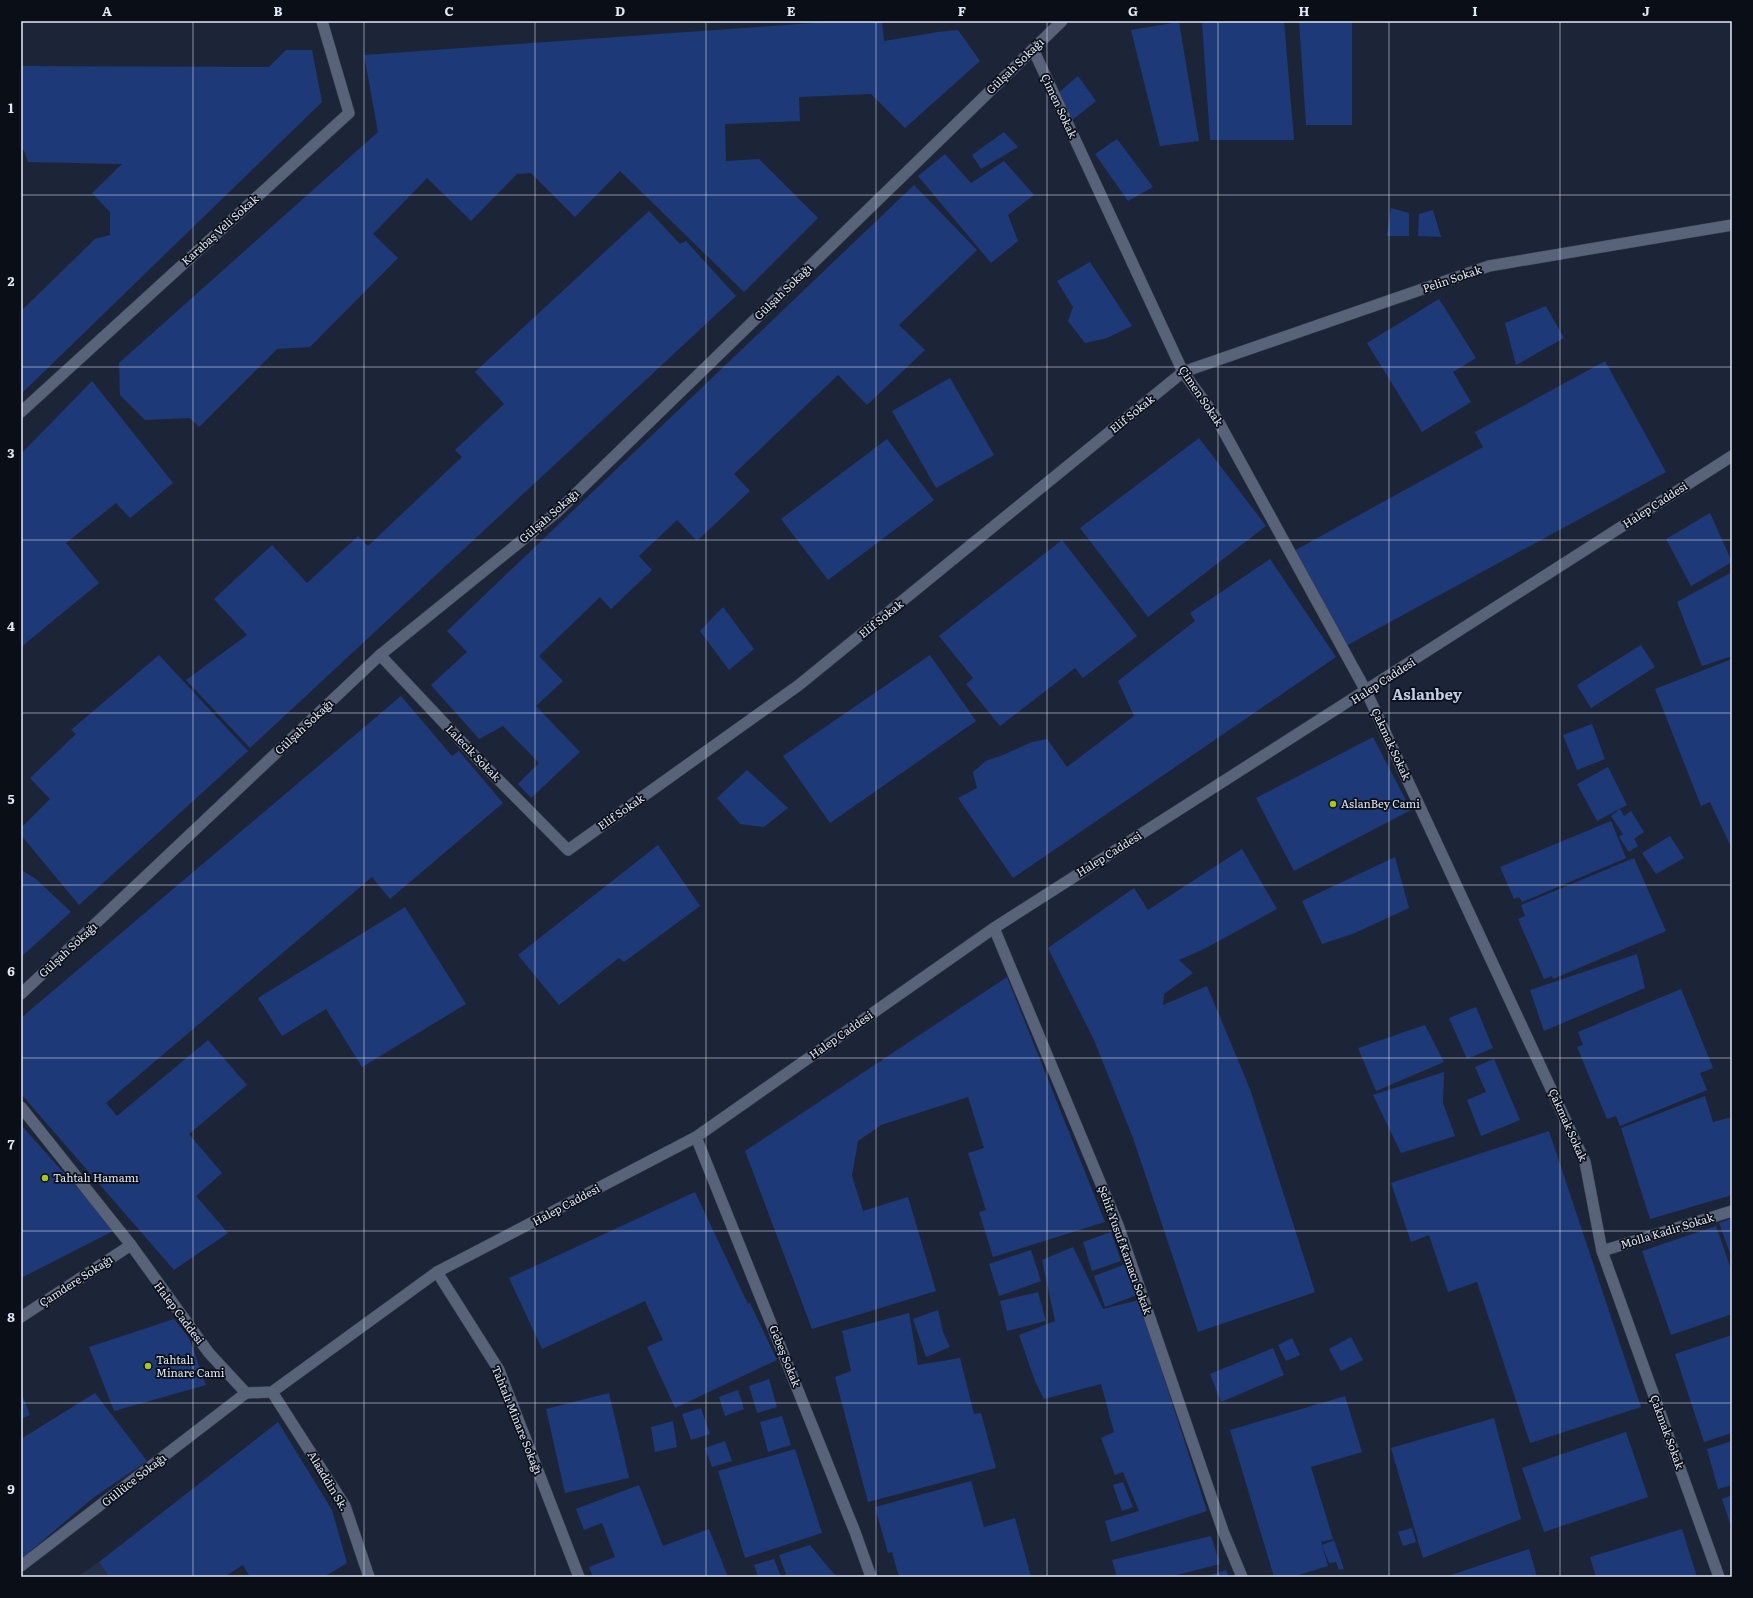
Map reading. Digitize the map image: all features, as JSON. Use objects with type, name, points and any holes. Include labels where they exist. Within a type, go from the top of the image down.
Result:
[{"type":"street","name":"Karabaş Veli Sokak","points":[[21,412],[349,113],[322,21]]},
{"type":"street","name":"Gülşah Sokağı","points":[[21,994],[380,655],[557,512],[1062,21]]},
{"type":"street","name":"Çimen Sokak","points":[[1033,49],[1183,372],[1217,419],[1366,691]]},
{"type":"street","name":"Pelin Sokak","points":[[1183,372],[1489,266],[1732,225]]},
{"type":"street","name":"Elif Sokak","points":[[568,850],[799,685],[1183,372]]},
{"type":"street","name":"Halep Caddesi","points":[[272,1392],[437,1272],[696,1137],[994,928],[1731,460]]},
{"type":"street","name":"Lalecik Sokak","points":[[380,655],[568,850]]},
{"type":"street","name":"Çakmak Sokak","points":[[1366,691],[1585,1162],[1602,1251],[1719,1577]]},
{"type":"street","name":"Şehit Yusuf Kamacı Sokak","points":[[994,928],[1118,1225],[1223,1531],[1242,1577]]},
{"type":"street","name":"Halep Caddesi","points":[[21,1108],[131,1245],[209,1353],[246,1393]]},
{"type":"street","name":"Gebeş Sokak","points":[[696,1137],[855,1532],[871,1577]]},
{"type":"street","name":"Molla Kadir Sokak","points":[[1602,1251],[1732,1211]]},
{"type":"street","name":"Çamdere Sokağı","points":[[21,1317],[131,1245]]},
{"type":"street","name":"Tahtalı Minare Sokağı","points":[[437,1272],[499,1370],[579,1577]]},
{"type":"street","points":[[246,1393],[272,1392]]},
{"type":"street","name":"Alaaddin Sk.","points":[[272,1392],[346,1506],[369,1577]]},
{"type":"street","name":"Güllüce Sokağı","points":[[21,1566],[246,1393]]},
{"type":"shaded area","points":[[99,1562],[109,1577],[77,1577]]},
{"type":"building","points":[[841,21],[882,21],[884,41],[958,30],[980,61],[905,128],[871,94],[799,97],[800,121],[725,124],[726,161],[759,159],[818,218],[744,292],[620,171],[575,217],[531,173],[517,174],[471,221],[427,178],[373,234],[398,258],[310,347],[277,349],[199,427],[190,418],[145,420],[120,395],[119,363],[378,132],[364,55]]},
{"type":"building","points":[[1284,21],[1294,140],[1210,140],[1202,22]]},
{"type":"building","points":[[1299,21],[1352,21],[1352,125],[1306,125]]},
{"type":"building","points":[[1179,22],[1199,141],[1160,146],[1131,30]]},
{"type":"building","points":[[286,50],[312,50],[322,102],[21,394],[21,311],[95,239],[110,235],[110,212],[92,193],[122,164],[28,162],[21,147],[21,66],[269,67]]},
{"type":"building","points":[[1078,76],[1096,101],[1071,121],[1051,99]]},
{"type":"building","points":[[1004,132],[1018,147],[981,169],[972,155]]},
{"type":"building","points":[[1117,139],[1153,187],[1128,201],[1095,154]]},
{"type":"building","points":[[945,154],[971,183],[1004,161],[1034,195],[1008,215],[1018,241],[991,263],[918,176]]},
{"type":"building","points":[[914,185],[977,250],[899,325],[925,350],[867,405],[838,375],[734,474],[750,491],[697,541],[677,520],[639,556],[652,570],[611,609],[600,597],[539,656],[563,681],[536,706],[580,752],[531,798],[518,784],[539,763],[503,726],[479,739],[431,685],[467,652],[447,631]]},
{"type":"building","points":[[1391,208],[1409,213],[1409,236],[1387,236]]},
{"type":"building","points":[[1433,210],[1441,237],[1418,236],[1419,214]]},
{"type":"building","points":[[649,211],[680,244],[686,241],[736,296],[250,748],[186,680],[247,635],[214,599],[272,545],[307,583],[358,536],[368,546],[462,457],[455,450],[504,404],[475,372]]},
{"type":"building","points":[[1090,262],[1132,326],[1107,338],[1085,343],[1068,321],[1073,307],[1057,281]]},
{"type":"building","points":[[1439,299],[1476,358],[1453,372],[1471,402],[1422,432],[1367,343]]},
{"type":"building","points":[[1546,306],[1564,338],[1516,365],[1505,323]]},
{"type":"building","points":[[1605,361],[1666,472],[1344,647],[1292,552],[1483,447],[1475,432]]},
{"type":"building","points":[[950,378],[994,455],[936,488],[892,411]]},
{"type":"building","points":[[92,381],[173,483],[130,518],[116,503],[66,543],[99,583],[21,647],[21,454]]},
{"type":"building","points":[[1199,438],[1266,526],[1148,617],[1080,528]]},
{"type":"building","points":[[887,439],[934,500],[828,580],[781,519]]},
{"type":"building","points":[[1710,513],[1732,562],[1691,586],[1666,539]]},
{"type":"building","points":[[1062,540],[1137,636],[1083,678],[1075,668],[1000,726],[966,684],[973,678],[939,636]]},
{"type":"building","points":[[1270,559],[1336,657],[1013,878],[958,798],[977,788],[973,772],[986,761],[1032,742],[1047,739],[1067,767],[1134,716],[1118,681],[1195,621],[1190,613]]},
{"type":"building","points":[[1732,572],[1732,656],[1702,666],[1677,602]]},
{"type":"building","points":[[723,607],[754,649],[729,670],[700,631]]},
{"type":"building","points":[[1641,645],[1655,667],[1591,708],[1577,685]]},
{"type":"building","points":[[159,655],[248,751],[79,905],[21,835],[21,828],[50,799],[30,778],[76,734],[71,730]]},
{"type":"building","points":[[930,655],[976,721],[830,823],[783,756]]},
{"type":"building","points":[[1732,659],[1732,849],[1710,802],[1701,806],[1655,689]]},
{"type":"building","points":[[401,696],[452,756],[459,751],[503,803],[390,899],[372,877],[106,1103],[117,1116],[208,1040],[247,1085],[189,1134],[222,1173],[196,1196],[228,1233],[174,1270],[21,1094],[21,1018]]},
{"type":"building","points":[[1592,724],[1605,759],[1577,770],[1563,735]]},
{"type":"building","name":"AslanBey Cami","points":[[1373,737],[1411,810],[1294,871],[1256,798]]},
{"type":"building","points":[[1608,767],[1627,805],[1597,821],[1577,784]]},
{"type":"building","points":[[747,770],[788,808],[764,827],[740,824],[717,798]]},
{"type":"building","points":[[1620,809],[1624,816],[1631,811],[1644,832],[1634,839],[1638,846],[1629,852],[1619,837],[1623,834],[1611,816]]},
{"type":"building","points":[[1611,821],[1626,858],[1522,902],[1519,897],[1514,899],[1500,867]]},
{"type":"building","points":[[1670,836],[1684,858],[1656,874],[1642,853]]},
{"type":"building","points":[[658,845],[700,906],[624,962],[619,958],[559,1005],[518,955]]},
{"type":"building","points":[[1242,849],[1277,909],[1204,949],[1179,960],[1193,973],[1164,994],[1163,1005],[1207,986],[1250,1089],[1315,1292],[1198,1332],[1133,1138],[1094,1040],[1048,948],[1134,888],[1148,910]]},
{"type":"building","points":[[1395,857],[1409,908],[1355,933],[1322,944],[1302,901]]},
{"type":"building","points":[[1634,858],[1666,931],[1553,979],[1552,976],[1544,979],[1518,919],[1525,916],[1521,905]]},
{"type":"building","points":[[21,870],[36,879],[71,912],[21,957]]},
{"type":"building","points":[[405,907],[466,1004],[362,1067],[326,1009],[282,1036],[258,998]]},
{"type":"building","points":[[1637,954],[1645,988],[1544,1031],[1530,990]]},
{"type":"building","points":[[1007,977],[1105,1222],[993,1257],[979,1212],[986,1210],[968,1153],[984,1148],[968,1097],[881,1125],[858,1141],[852,1176],[863,1211],[908,1197],[936,1291],[812,1329],[745,1151]]},
{"type":"building","points":[[1681,989],[1713,1068],[1700,1073],[1707,1090],[1620,1126],[1616,1116],[1607,1119],[1577,1047],[1583,1045],[1578,1032]]},
{"type":"building","points":[[1476,1007],[1493,1048],[1467,1059],[1449,1018]]},
{"type":"building","points":[[1425,1025],[1444,1062],[1376,1091],[1358,1048]]},
{"type":"building","points":[[1494,1059],[1520,1120],[1481,1136],[1467,1100],[1486,1092],[1475,1067]]},
{"type":"building","points":[[1444,1072],[1443,1103],[1455,1136],[1401,1153],[1373,1095]]},
{"type":"building","points":[[1705,1096],[1713,1122],[1732,1117],[1732,1195],[1650,1219],[1621,1128]]},
{"type":"building","name":"Tahtalı Hamamı","points":[[21,1125],[115,1230],[21,1278]]},
{"type":"building","points":[[1549,1131],[1641,1407],[1530,1443],[1477,1282],[1448,1292],[1429,1235],[1411,1242],[1391,1183]]},
{"type":"building","points":[[695,1192],[748,1304],[750,1303],[777,1360],[675,1408],[647,1347],[663,1340],[645,1301],[542,1349],[509,1278]]},
{"type":"building","points":[[1732,1218],[1732,1259],[1719,1223]]},
{"type":"building","points":[[1716,1226],[1732,1272],[1732,1303],[1730,1304],[1732,1314],[1671,1335],[1642,1251]]},
{"type":"building","points":[[1111,1232],[1121,1261],[1092,1271],[1083,1242]]},
{"type":"building","points":[[1073,1247],[1103,1309],[1139,1300],[1207,1511],[1111,1542],[1105,1521],[1139,1511],[1123,1472],[1115,1475],[1101,1438],[1114,1432],[1101,1384],[1044,1399],[1035,1381],[1019,1335],[1055,1321],[1042,1260]]},
{"type":"building","points":[[1031,1250],[1041,1281],[999,1296],[989,1264]]},
{"type":"building","points":[[1126,1264],[1137,1295],[1105,1307],[1094,1276]]},
{"type":"building","points":[[1038,1292],[1046,1321],[1007,1331],[1000,1301]]},
{"type":"building","points":[[938,1310],[943,1332],[950,1347],[926,1357],[913,1319]]},
{"type":"building","points":[[909,1313],[918,1365],[960,1358],[974,1414],[981,1413],[996,1468],[868,1502],[835,1377],[851,1371],[842,1331]]},
{"type":"building","name":"Tahtalı Minare Cami","points":[[174,1319],[189,1338],[206,1385],[114,1411],[89,1347]]},
{"type":"building","points":[[1732,1335],[1732,1433],[1704,1442],[1675,1354]]},
{"type":"building","points":[[1351,1337],[1363,1360],[1341,1371],[1329,1349]]},
{"type":"building","points":[[1292,1338],[1300,1355],[1286,1361],[1278,1345]]},
{"type":"building","points":[[1273,1348],[1284,1375],[1221,1402],[1210,1374]]},
{"type":"building","points":[[769,1379],[777,1407],[757,1413],[749,1386]]},
{"type":"building","points":[[738,1390],[744,1409],[725,1416],[719,1397]]},
{"type":"building","points":[[21,1392],[30,1415],[21,1419]]},
{"type":"building","points":[[95,1393],[147,1461],[93,1498],[21,1559],[21,1439]]},
{"type":"building","points":[[609,1393],[629,1478],[565,1493],[546,1409]]},
{"type":"building","points":[[1345,1396],[1362,1452],[1311,1467],[1333,1539],[1321,1542],[1328,1566],[1292,1577],[1274,1577],[1230,1430]]},
{"type":"building","points":[[701,1408],[710,1434],[691,1440],[682,1414]]},
{"type":"building","points":[[782,1416],[791,1445],[768,1452],[760,1422]]},
{"type":"building","points":[[1494,1418],[1521,1519],[1423,1558],[1391,1448]]},
{"type":"building","points":[[673,1421],[677,1447],[655,1452],[651,1427]]},
{"type":"building","points":[[278,1422],[332,1510],[347,1563],[324,1577],[250,1577],[243,1565],[224,1577],[109,1577],[99,1562]]},
{"type":"building","points":[[1626,1432],[1648,1497],[1544,1532],[1522,1468]]},
{"type":"building","points":[[725,1441],[732,1461],[712,1467],[705,1448]]},
{"type":"building","points":[[1732,1441],[1732,1485],[1718,1489],[1707,1449]]},
{"type":"building","points":[[795,1449],[822,1533],[745,1558],[718,1471]]},
{"type":"building","points":[[971,1481],[984,1527],[1015,1518],[1031,1577],[899,1577],[892,1552],[888,1553],[875,1507]]},
{"type":"building","points":[[1123,1482],[1133,1507],[1122,1511],[1113,1485]]},
{"type":"building","points":[[639,1485],[663,1546],[709,1529],[728,1577],[593,1577],[589,1567],[615,1557],[602,1523],[584,1530],[576,1509]]},
{"type":"building","points":[[1732,1495],[1732,1529],[1722,1499]]},
{"type":"building","points":[[1412,1528],[1416,1542],[1403,1546],[1398,1532]]},
{"type":"building","points":[[1682,1529],[1697,1577],[1596,1577],[1590,1557]]},
{"type":"building","points":[[1211,1536],[1220,1564],[1169,1577],[1117,1577],[1112,1560]]},
{"type":"building","points":[[1334,1540],[1344,1569],[1339,1570],[1336,1562],[1329,1563],[1322,1545]]},
{"type":"building","points":[[810,1545],[837,1577],[787,1577],[779,1555]]},
{"type":"building","points":[[1529,1549],[1537,1577],[1445,1577]]},
{"type":"building","points":[[774,1559],[781,1577],[758,1577],[754,1565]]},
{"type":"building","points":[[1226,1570],[1229,1577],[1204,1577]]},
{"type":"place","name":"AslanBey Cami","points":[[1333,804]]},
{"type":"place","name":"Tahtalı Hamamı","points":[[45,1178]]},
{"type":"place","name":"Tahtalı Minare Cami","points":[[148,1366]]},
{"type":"district","name":"Aslanbey","points":[[1427,695]]}]
